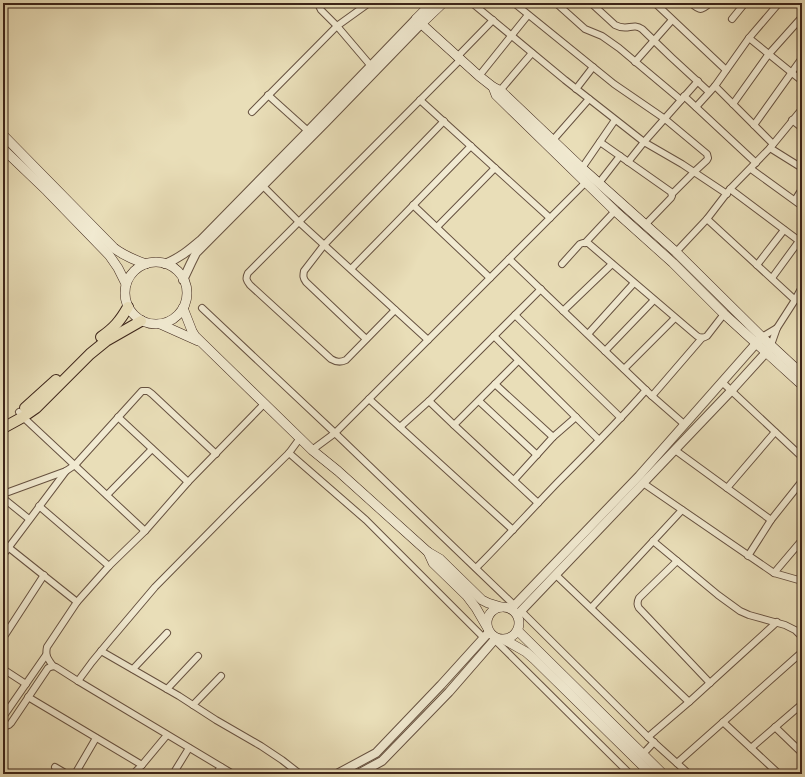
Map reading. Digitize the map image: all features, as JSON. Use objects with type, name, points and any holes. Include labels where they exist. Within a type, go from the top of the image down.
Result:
[{"type":"main road","points":[[419,22],[432,3]]},
{"type":"main road","points":[[419,22],[443,3]]},
{"type":"main road","points":[[419,22],[478,76],[553,140],[599,184],[676,252],[759,340],[802,374]]},
{"type":"main road","points":[[497,91],[615,211],[673,263],[724,314],[759,340]]},
{"type":"main road","points":[[3,135],[35,174]]},
{"type":"main road","points":[[3,149],[35,174],[114,248],[128,257],[146,264]]},
{"type":"main road","points":[[50,188],[109,256],[118,268],[126,284]]},
{"type":"main road","points":[[146,264],[165,264],[174,269],[181,276],[185,284],[187,294],[183,308],[181,312],[170,321],[160,324],[151,324],[141,321],[128,307],[125,298],[125,288],[128,279],[134,271],[146,264]]},
{"type":"main road","points":[[3,428],[21,415],[86,350],[113,328],[122,318],[128,307]]},
{"type":"main road","points":[[183,308],[192,331],[202,344],[312,450],[338,471],[428,552],[440,559],[482,600],[501,607],[516,610],[520,624],[518,631],[512,637],[499,639]]},
{"type":"main road","points":[[3,422],[36,408],[90,354],[106,341],[141,321]]},
{"type":"main road","points":[[160,324],[202,344]]},
{"type":"main road","points":[[769,349],[802,385]]},
{"type":"main road","points":[[428,552],[433,562],[467,596],[476,608],[487,632],[494,637],[526,652],[568,686],[663,774]]},
{"type":"main road","points":[[487,632],[487,619],[494,610],[501,607]]},
{"type":"main road","points":[[518,631],[646,773]]},
{"type":"street","points":[[319,3],[321,10],[337,26],[371,66]]},
{"type":"street","points":[[252,112],[337,26],[369,3]]},
{"type":"street","points":[[472,3],[576,89],[644,142],[729,191],[801,242],[772,278]]},
{"type":"street","points":[[514,3],[614,84],[665,118],[707,154],[707,160],[672,194],[671,198],[645,225]]},
{"type":"street","points":[[556,3],[581,26],[592,33],[607,39],[682,98],[696,107],[756,163]]},
{"type":"street","points":[[591,3],[616,25],[624,29],[635,26],[639,27],[709,92]]},
{"type":"street","points":[[655,3],[726,70]]},
{"type":"street","points":[[691,3],[701,10],[710,3]]},
{"type":"street","points":[[732,19],[745,3]]},
{"type":"street","points":[[696,107],[715,86],[748,38],[779,3]]},
{"type":"street","points":[[478,76],[528,15]]},
{"type":"street","points":[[733,104],[768,55],[802,17]]},
{"type":"street","points":[[395,310],[346,360],[342,362],[334,361],[330,359],[246,279],[248,273],[420,100],[493,20]]},
{"type":"street","points":[[635,62],[672,20]]},
{"type":"street","points":[[165,264],[186,254],[201,240],[371,66],[419,22]]},
{"type":"street","points":[[183,280],[196,253],[352,97],[419,22]]},
{"type":"street","points":[[748,38],[802,81]]},
{"type":"street","points":[[497,91],[532,53]]},
{"type":"street","points":[[754,125],[802,58]]},
{"type":"street","points":[[576,89],[593,67]]},
{"type":"street","points":[[628,162],[698,81]]},
{"type":"street","points":[[715,86],[754,125],[772,146],[802,168]]},
{"type":"street","points":[[268,95],[308,131]]},
{"type":"street","points":[[553,140],[589,99]]},
{"type":"street","points":[[420,100],[550,218]]},
{"type":"street","points":[[676,252],[729,191],[772,146],[802,108]]},
{"type":"street","points":[[582,168],[616,120]]},
{"type":"street","points":[[792,120],[802,128]]},
{"type":"street","points":[[366,339],[306,282],[304,279],[304,271],[324,245],[444,122]]},
{"type":"street","points":[[600,142],[669,190],[672,194]]},
{"type":"street","points":[[350,269],[471,146]]},
{"type":"street","points":[[599,184],[620,156]]},
{"type":"street","points":[[437,227],[495,168]]},
{"type":"street","points":[[751,169],[802,206]]},
{"type":"street","points":[[312,450],[335,433],[586,182]]},
{"type":"street","points":[[262,186],[299,222],[428,340]]},
{"type":"street","points":[[795,200],[802,189]]},
{"type":"street","points":[[413,205],[490,278]]},
{"type":"street","points":[[562,264],[580,244],[585,243],[615,211]]},
{"type":"street","points":[[706,219],[795,300]]},
{"type":"street","points":[[757,265],[784,230]]},
{"type":"street","points":[[585,243],[589,244],[675,318],[697,336],[702,338]]},
{"type":"street","points":[[509,259],[652,396],[684,424]]},
{"type":"street","points":[[563,311],[612,264]]},
{"type":"street","points":[[588,334],[634,283]]},
{"type":"street","points":[[516,610],[556,575],[732,391],[769,349],[777,328],[802,287]]},
{"type":"street","points":[[400,427],[429,401],[541,289]]},
{"type":"street","points":[[606,351],[654,300]]},
{"type":"street","points":[[202,308],[335,433],[476,568],[516,610],[648,737],[689,774]]},
{"type":"street","points":[[652,396],[702,338],[707,336],[724,314]]},
{"type":"street","points":[[515,315],[621,418]]},
{"type":"street","points":[[624,369],[675,318]]},
{"type":"street","points":[[516,610],[639,476],[759,340],[777,328]]},
{"type":"street","points":[[494,336],[599,440]]},
{"type":"street","points":[[454,426],[518,361]]},
{"type":"street","points":[[722,382],[802,457]]},
{"type":"street","points":[[495,384],[553,437]]},
{"type":"street","points":[[476,568],[621,418],[646,390]]},
{"type":"street","points":[[3,494],[66,471],[75,465],[142,391],[148,391],[152,394],[216,454]]},
{"type":"street","points":[[369,399],[514,530]]},
{"type":"street","points":[[429,401],[538,503]]},
{"type":"street","points":[[479,401],[537,455]]},
{"type":"street","points":[[3,717],[46,656],[49,643],[77,602],[145,531],[188,482],[264,404]]},
{"type":"street","points":[[21,415],[145,531]]},
{"type":"street","points":[[118,417],[188,482]]},
{"type":"street","points":[[514,480],[553,437],[576,417]]},
{"type":"street","points":[[727,488],[775,432]]},
{"type":"street","points":[[78,681],[101,651],[155,587],[289,452],[300,438]]},
{"type":"street","points":[[107,495],[152,449]]},
{"type":"street","points":[[675,450],[771,520]]},
{"type":"street","points":[[289,452],[366,520],[487,632],[441,685],[376,753],[337,774]]},
{"type":"street","points":[[3,554],[5,545],[30,519],[66,471]]},
{"type":"street","points":[[748,556],[771,520],[802,482]]},
{"type":"street","points":[[643,484],[774,573],[802,581]]},
{"type":"street","points":[[3,498],[30,519]]},
{"type":"street","points":[[39,506],[110,566]]},
{"type":"street","points":[[591,608],[682,510]]},
{"type":"street","points":[[774,573],[802,540]]},
{"type":"street","points":[[653,541],[718,595],[740,611],[749,615],[777,622],[790,628],[802,637]]},
{"type":"street","points":[[5,545],[77,602]]},
{"type":"street","points":[[677,561],[639,598],[638,606],[710,683]]},
{"type":"street","points":[[556,575],[689,702]]},
{"type":"street","points":[[3,638],[44,576]]},
{"type":"street","points":[[648,737],[777,622]]},
{"type":"street","points":[[133,669],[167,633]]},
{"type":"street","points":[[358,774],[382,761],[499,639],[630,774]]},
{"type":"street","points":[[101,651],[277,756],[300,774]]},
{"type":"street","points":[[677,763],[802,652]]},
{"type":"street","points":[[46,656],[53,666],[233,774]]},
{"type":"street","points":[[167,689],[198,656]]},
{"type":"street","points":[[3,728],[11,723],[48,668],[53,666]]},
{"type":"street","points":[[3,668],[26,684]]},
{"type":"street","points":[[193,705],[221,676]]},
{"type":"street","points":[[28,697],[142,765]]},
{"type":"street","points":[[751,748],[802,704]]},
{"type":"street","points":[[723,722],[779,774]]},
{"type":"street","points":[[775,727],[801,751]]},
{"type":"street","points":[[133,774],[167,734]]},
{"type":"street","points":[[74,774],[96,738]]},
{"type":"street","points":[[643,754],[654,742]]},
{"type":"street","points":[[173,774],[189,748]]},
{"type":"street","points":[[216,774],[220,766]]},
{"type":"street","points":[[55,767],[67,774]]},
{"type":"street","points":[[368,768],[374,772],[382,774]]}]
